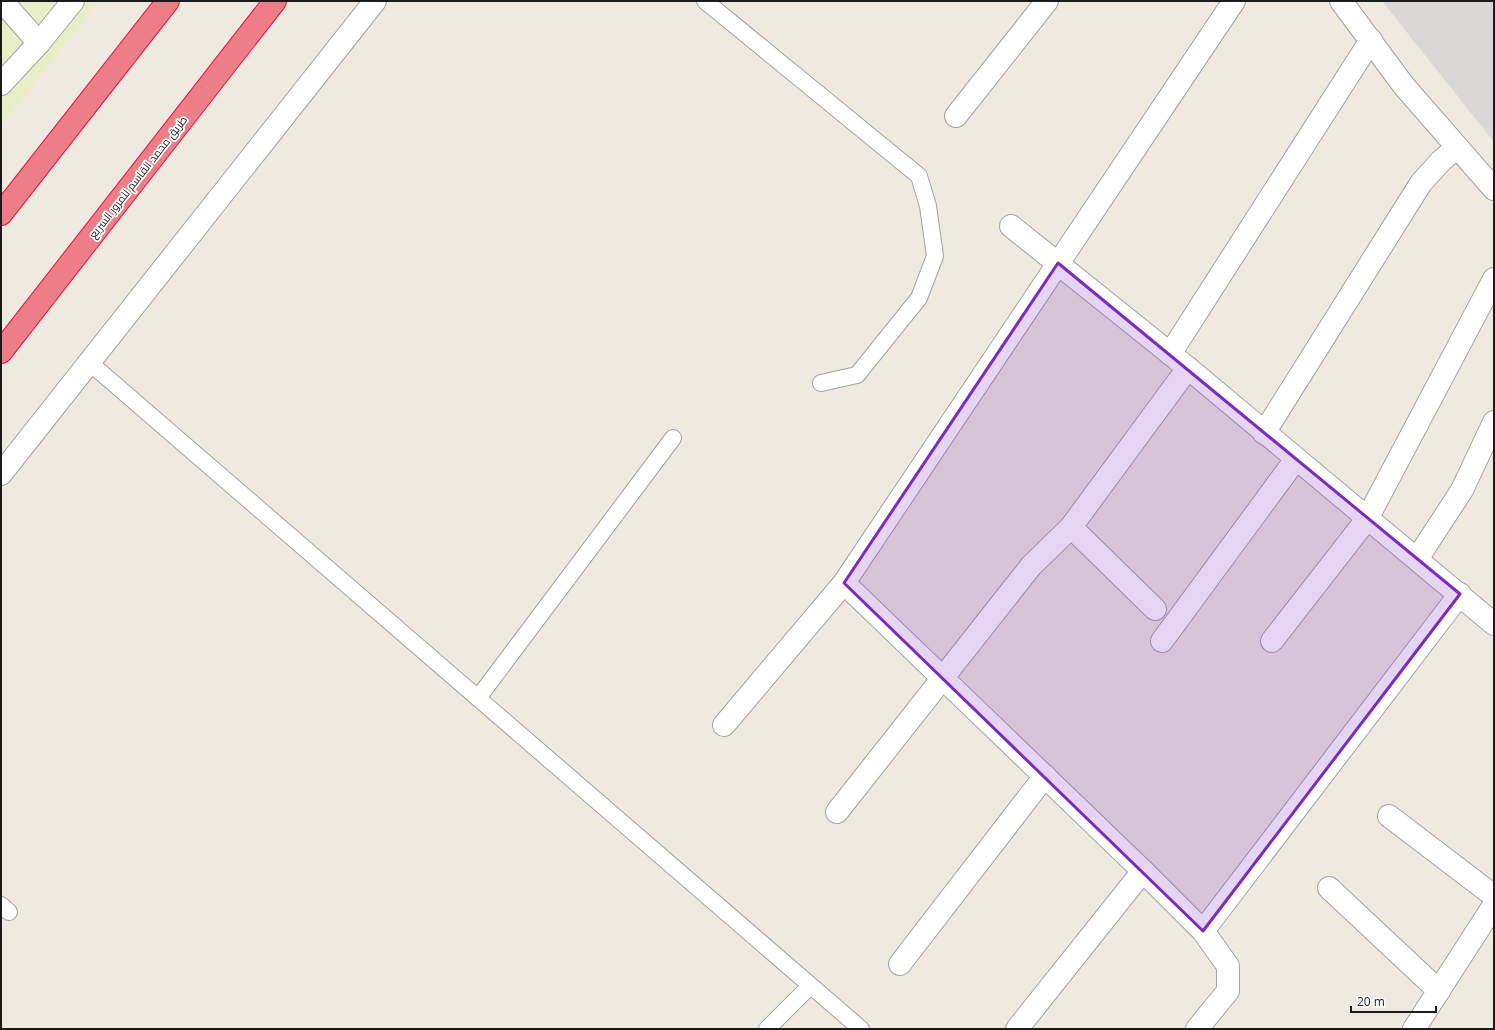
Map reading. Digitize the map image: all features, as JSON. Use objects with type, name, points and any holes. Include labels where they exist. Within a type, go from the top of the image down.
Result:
[{"type":"highway","points":[[1,214],[168,1]]},
{"type":"highway","name":"طريق محمد القاسم للمرور السريع","points":[[1,352],[275,1]]},
{"type":"street","points":[[2,1],[39,43]]},
{"type":"street","points":[[1,84],[39,43],[73,1]]},
{"type":"street","points":[[1,474],[27,439],[90,363],[375,1]]},
{"type":"street","points":[[724,726],[844,582],[1234,1]]},
{"type":"street","points":[[1341,1],[1404,86],[1494,189]]},
{"type":"street","points":[[956,116],[1042,3]]},
{"type":"street","points":[[1170,354],[1370,40]]},
{"type":"street","points":[[1264,433],[1421,183],[1457,146]]},
{"type":"street","points":[[1011,226],[1188,368],[1367,519],[1492,618]]},
{"type":"street","points":[[1272,641],[1367,519],[1494,279]]},
{"type":"street","points":[[837,812],[1031,566],[1071,527],[1188,368]]},
{"type":"street","points":[[1417,559],[1462,490],[1494,422]]},
{"type":"street","points":[[1162,641],[1296,459]]},
{"type":"street","points":[[1071,527],[1155,608]]},
{"type":"street","points":[[844,582],[1203,931],[1228,966],[1228,991],[1197,1029]]},
{"type":"street","points":[[1203,931],[1460,594]]},
{"type":"street","points":[[900,964],[1044,776]]},
{"type":"street","points":[[1389,816],[1494,896]]},
{"type":"street","points":[[1017,1029],[1143,871]]},
{"type":"street","points":[[1329,888],[1439,991]]},
{"type":"street","points":[[1414,1029],[1494,905]]},
{"type":"lane","points":[[705,1],[918,176],[925,198],[935,256],[919,298],[857,375],[821,383]]},
{"type":"lane","points":[[90,363],[861,1029]]},
{"type":"lane","points":[[478,698],[673,438]]},
{"type":"lane","points":[[767,1029],[810,986]]},
{"type":"highlighted area","points":[[1058,263],[1460,594],[1203,931],[844,583]]},
{"type":"shaded area","points":[[1382,1],[1494,1],[1494,142]]},
{"type":"green space","points":[[1,1],[99,1],[1,125]]}]
